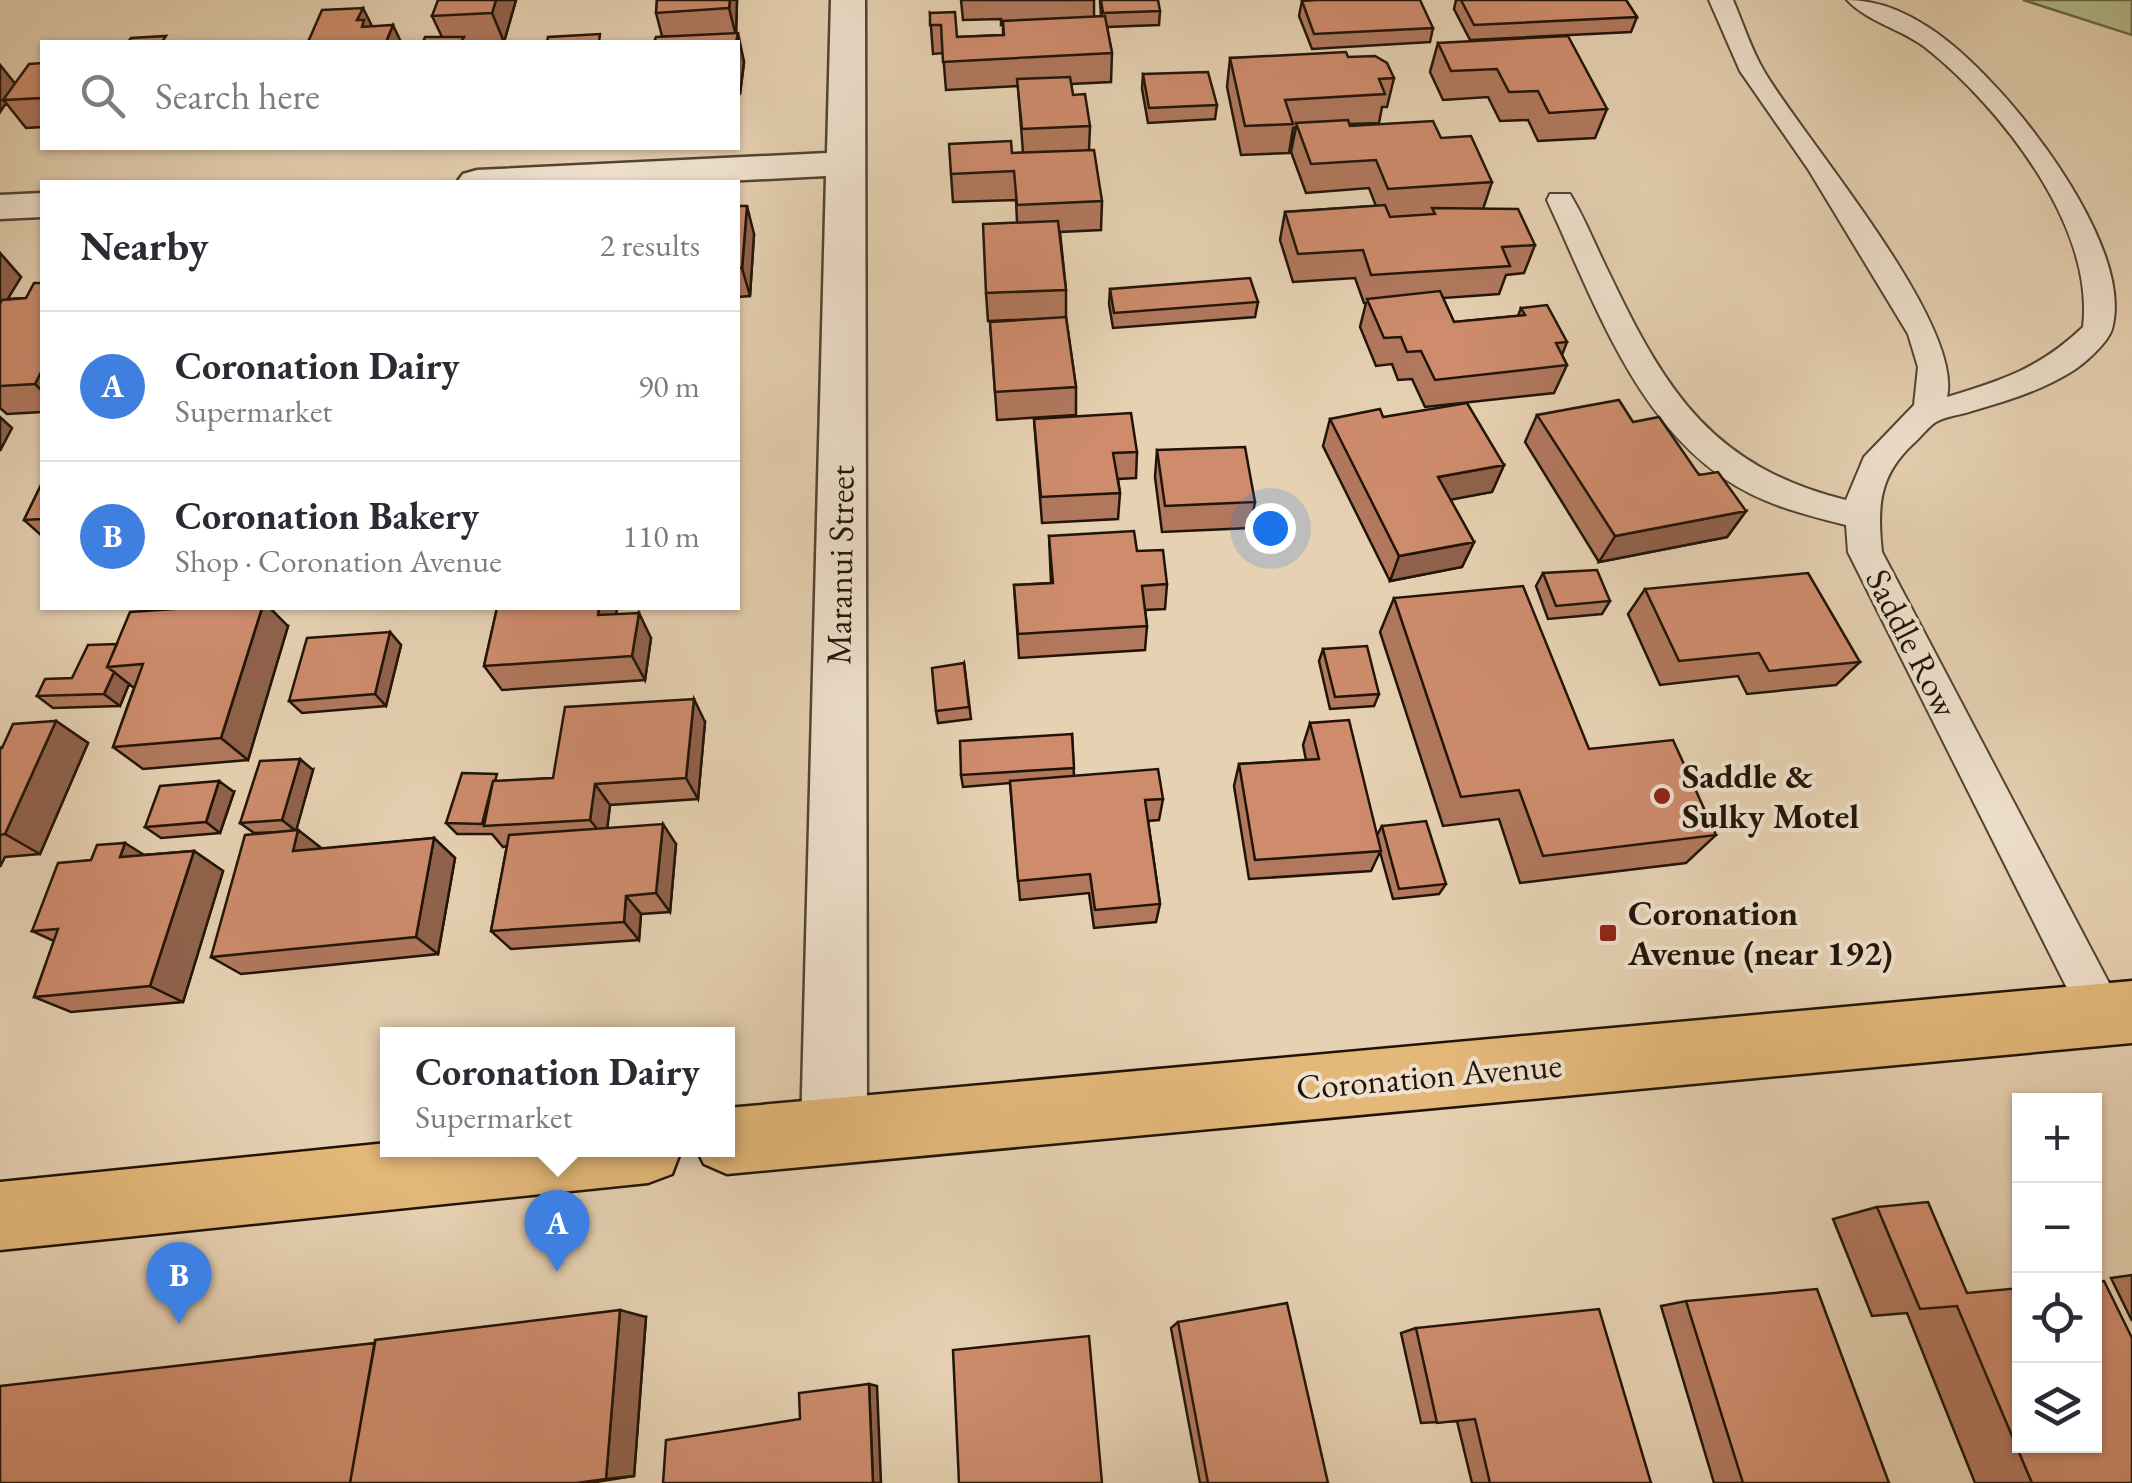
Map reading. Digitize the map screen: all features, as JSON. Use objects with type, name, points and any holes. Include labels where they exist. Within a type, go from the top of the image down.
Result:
[{"type":"highway","name":"Coronation Avenue","points":[[735,1140],[2117,1014]]},
{"type":"highway","points":[[0,1216],[579,1157]]},
{"type":"street","name":"Maranui Street","points":[[834,1130],[848,0]]},
{"type":"street","points":[[518,180],[844,164]]},
{"type":"street","points":[[0,207],[40,204]]},
{"type":"lane","points":[[1721,0],[1752,71],[1821,168],[1923,334],[1938,380],[1926,414]]},
{"type":"lane","points":[[1560,200],[1655,387],[1710,451],[1761,485],[1861,516],[1865,487],[1883,455],[1926,414],[2019,386],[2064,364],[2097,330],[2099,292],[2080,230],[2030,144],[1989,91],[1932,41],[1859,0]]},
{"type":"lane","name":"Saddle Row","points":[[1861,516],[1866,552],[2117,1014]]},
{"type":"green space","points":[[2023,0],[2132,0],[2132,35]]},
{"type":"building","points":[[438,0],[496,0],[492,13],[432,16]]},
{"type":"building","points":[[657,0],[730,0],[729,8],[656,13]]},
{"type":"building","points":[[1101,0],[1158,0],[1160,11],[1103,13]]},
{"type":"building","points":[[1420,0],[1433,28],[1314,34],[1302,1]]},
{"type":"building","points":[[1461,0],[1626,0],[1637,17],[1474,25]]},
{"type":"building","points":[[363,8],[357,20],[364,20],[362,27],[393,25],[387,40],[309,40],[322,10]]},
{"type":"building","points":[[955,12],[957,37],[1004,35],[1003,21],[1105,16],[1112,53],[943,62],[941,25],[930,25],[930,13]]},
{"type":"building","points":[[738,33],[736,40],[655,40]]},
{"type":"building","points":[[600,34],[599,40],[547,40]]},
{"type":"building","points":[[166,36],[163,40],[131,38]]},
{"type":"building","points":[[1568,36],[1607,109],[1549,113],[1538,91],[1509,92],[1497,69],[1451,71],[1438,43]]},
{"type":"building","points":[[425,37],[464,37],[462,40],[424,40]]},
{"type":"building","points":[[1346,52],[1348,57],[1375,56],[1387,63],[1394,78],[1379,79],[1385,94],[1285,100],[1293,124],[1245,126],[1230,58]]},
{"type":"building","points":[[40,63],[40,98],[3,100],[29,64]]},
{"type":"building","points":[[1208,72],[1217,105],[1149,108],[1143,74]]},
{"type":"building","points":[[1070,77],[1073,95],[1085,94],[1090,126],[1022,129],[1017,79]]},
{"type":"building","points":[[1348,120],[1350,126],[1433,121],[1441,138],[1471,136],[1492,182],[1388,189],[1376,160],[1311,164],[1296,123]]},
{"type":"building","points":[[1011,141],[1012,153],[1094,150],[1102,201],[1017,205],[1014,171],[951,174],[949,144]]},
{"type":"building","points":[[1385,205],[1390,217],[1435,214],[1432,208],[1518,209],[1535,245],[1502,247],[1510,266],[1371,275],[1363,250],[1298,254],[1285,212]]},
{"type":"building","points":[[740,206],[747,206],[742,268]]},
{"type":"building","points":[[1058,221],[1066,290],[986,293],[983,224]]},
{"type":"building","points":[[1250,278],[1258,302],[1114,313],[1110,289]]},
{"type":"building","points":[[34,283],[40,283],[40,374],[35,384],[0,386],[0,304],[2,300],[26,298]]},
{"type":"building","points":[[1440,291],[1454,322],[1525,315],[1521,308],[1547,305],[1567,342],[1556,343],[1567,365],[1435,380],[1421,351],[1407,352],[1401,337],[1384,338],[1367,299]]},
{"type":"building","points":[[1066,317],[1076,387],[995,392],[990,322]]},
{"type":"building","points":[[1619,400],[1633,422],[1659,417],[1699,475],[1718,472],[1746,511],[1615,536],[1537,415]]},
{"type":"building","points":[[1467,403],[1504,465],[1438,477],[1474,542],[1399,556],[1330,419],[1380,409],[1383,417]]},
{"type":"building","points":[[1131,413],[1137,452],[1113,453],[1120,493],[1041,497],[1034,419]]},
{"type":"building","points":[[1245,447],[1255,502],[1165,506],[1157,450]]},
{"type":"building","points":[[40,487],[40,519],[24,520]]},
{"type":"building","points":[[1134,531],[1137,551],[1163,550],[1167,584],[1142,586],[1147,626],[1018,634],[1014,585],[1053,583],[1049,536]]},
{"type":"building","points":[[1597,570],[1610,601],[1556,606],[1543,573]]},
{"type":"building","points":[[1808,573],[1860,662],[1769,671],[1759,653],[1679,661],[1645,589]]},
{"type":"building","points":[[1523,586],[1589,749],[1673,740],[1716,835],[1543,856],[1519,790],[1461,797],[1394,598]]},
{"type":"building","points":[[261,610],[221,738],[113,747],[143,664],[107,667],[130,612]]},
{"type":"building","points":[[497,610],[639,613],[632,656],[484,666]]},
{"type":"building","points":[[390,632],[375,694],[289,701],[307,638]]},
{"type":"building","points":[[117,644],[107,667],[114,672],[104,694],[37,696],[45,679],[72,678],[88,645]]},
{"type":"building","points":[[1367,646],[1379,694],[1335,697],[1323,649]]},
{"type":"building","points":[[964,663],[969,707],[936,711],[932,668]]},
{"type":"building","points":[[694,699],[686,778],[595,784],[590,820],[484,826],[493,781],[553,778],[565,707]]},
{"type":"building","points":[[1349,720],[1381,851],[1255,860],[1239,764],[1319,759],[1310,723]]},
{"type":"building","points":[[56,721],[5,834],[0,835],[0,748],[13,724]]},
{"type":"building","points":[[1072,734],[1074,768],[961,775],[960,741]]},
{"type":"building","points":[[300,759],[282,820],[240,823],[260,761]]},
{"type":"building","points":[[1158,769],[1163,799],[1145,800],[1160,904],[1095,910],[1090,874],[1018,881],[1010,781]]},
{"type":"building","points":[[462,773],[497,774],[482,824],[446,823]]},
{"type":"building","points":[[219,781],[206,822],[145,827],[160,786]]},
{"type":"building","points":[[1426,821],[1446,884],[1399,889],[1382,826]]},
{"type":"building","points":[[663,824],[656,893],[626,896],[624,922],[491,931],[509,835]]},
{"type":"building","points":[[298,830],[293,851],[434,838],[416,937],[211,957],[245,835]]},
{"type":"building","points":[[125,843],[120,857],[194,851],[150,986],[34,997],[58,929],[32,931],[58,863],[91,860],[97,845]]},
{"type":"building","points":[[1928,1202],[1967,1293],[2012,1289],[2012,1436],[1957,1306],[1920,1309],[1877,1207]]},
{"type":"building","points":[[2104,1281],[2132,1338],[2132,1483],[2032,1483],[2019,1453],[2102,1453]]},
{"type":"building","points":[[1817,1289],[1889,1483],[1743,1483],[1686,1301]]},
{"type":"building","points":[[1287,1303],[1328,1483],[1208,1483],[1178,1322]]},
{"type":"building","points":[[1599,1309],[1651,1483],[1490,1483],[1475,1419],[1437,1423],[1416,1328]]},
{"type":"building","points":[[620,1310],[606,1479],[576,1483],[350,1483],[375,1340]]},
{"type":"building","points":[[1089,1336],[1102,1483],[959,1483],[953,1350]]},
{"type":"building","points":[[375,1343],[350,1483],[0,1483],[0,1386]]},
{"type":"building","points":[[869,1384],[873,1483],[663,1483],[666,1440],[800,1419],[799,1393]]},
{"type":"place","name":"Saddle & Sulky Motel","points":[[1662,796]]},
{"type":"place","name":"Coronation Avenue (near 192)","points":[[1608,933]]},
{"type":"place","name":"Coronation Dairy","points":[[557,1272]]},
{"type":"place","name":"Coronation Bakery","points":[[179,1324]]}]
